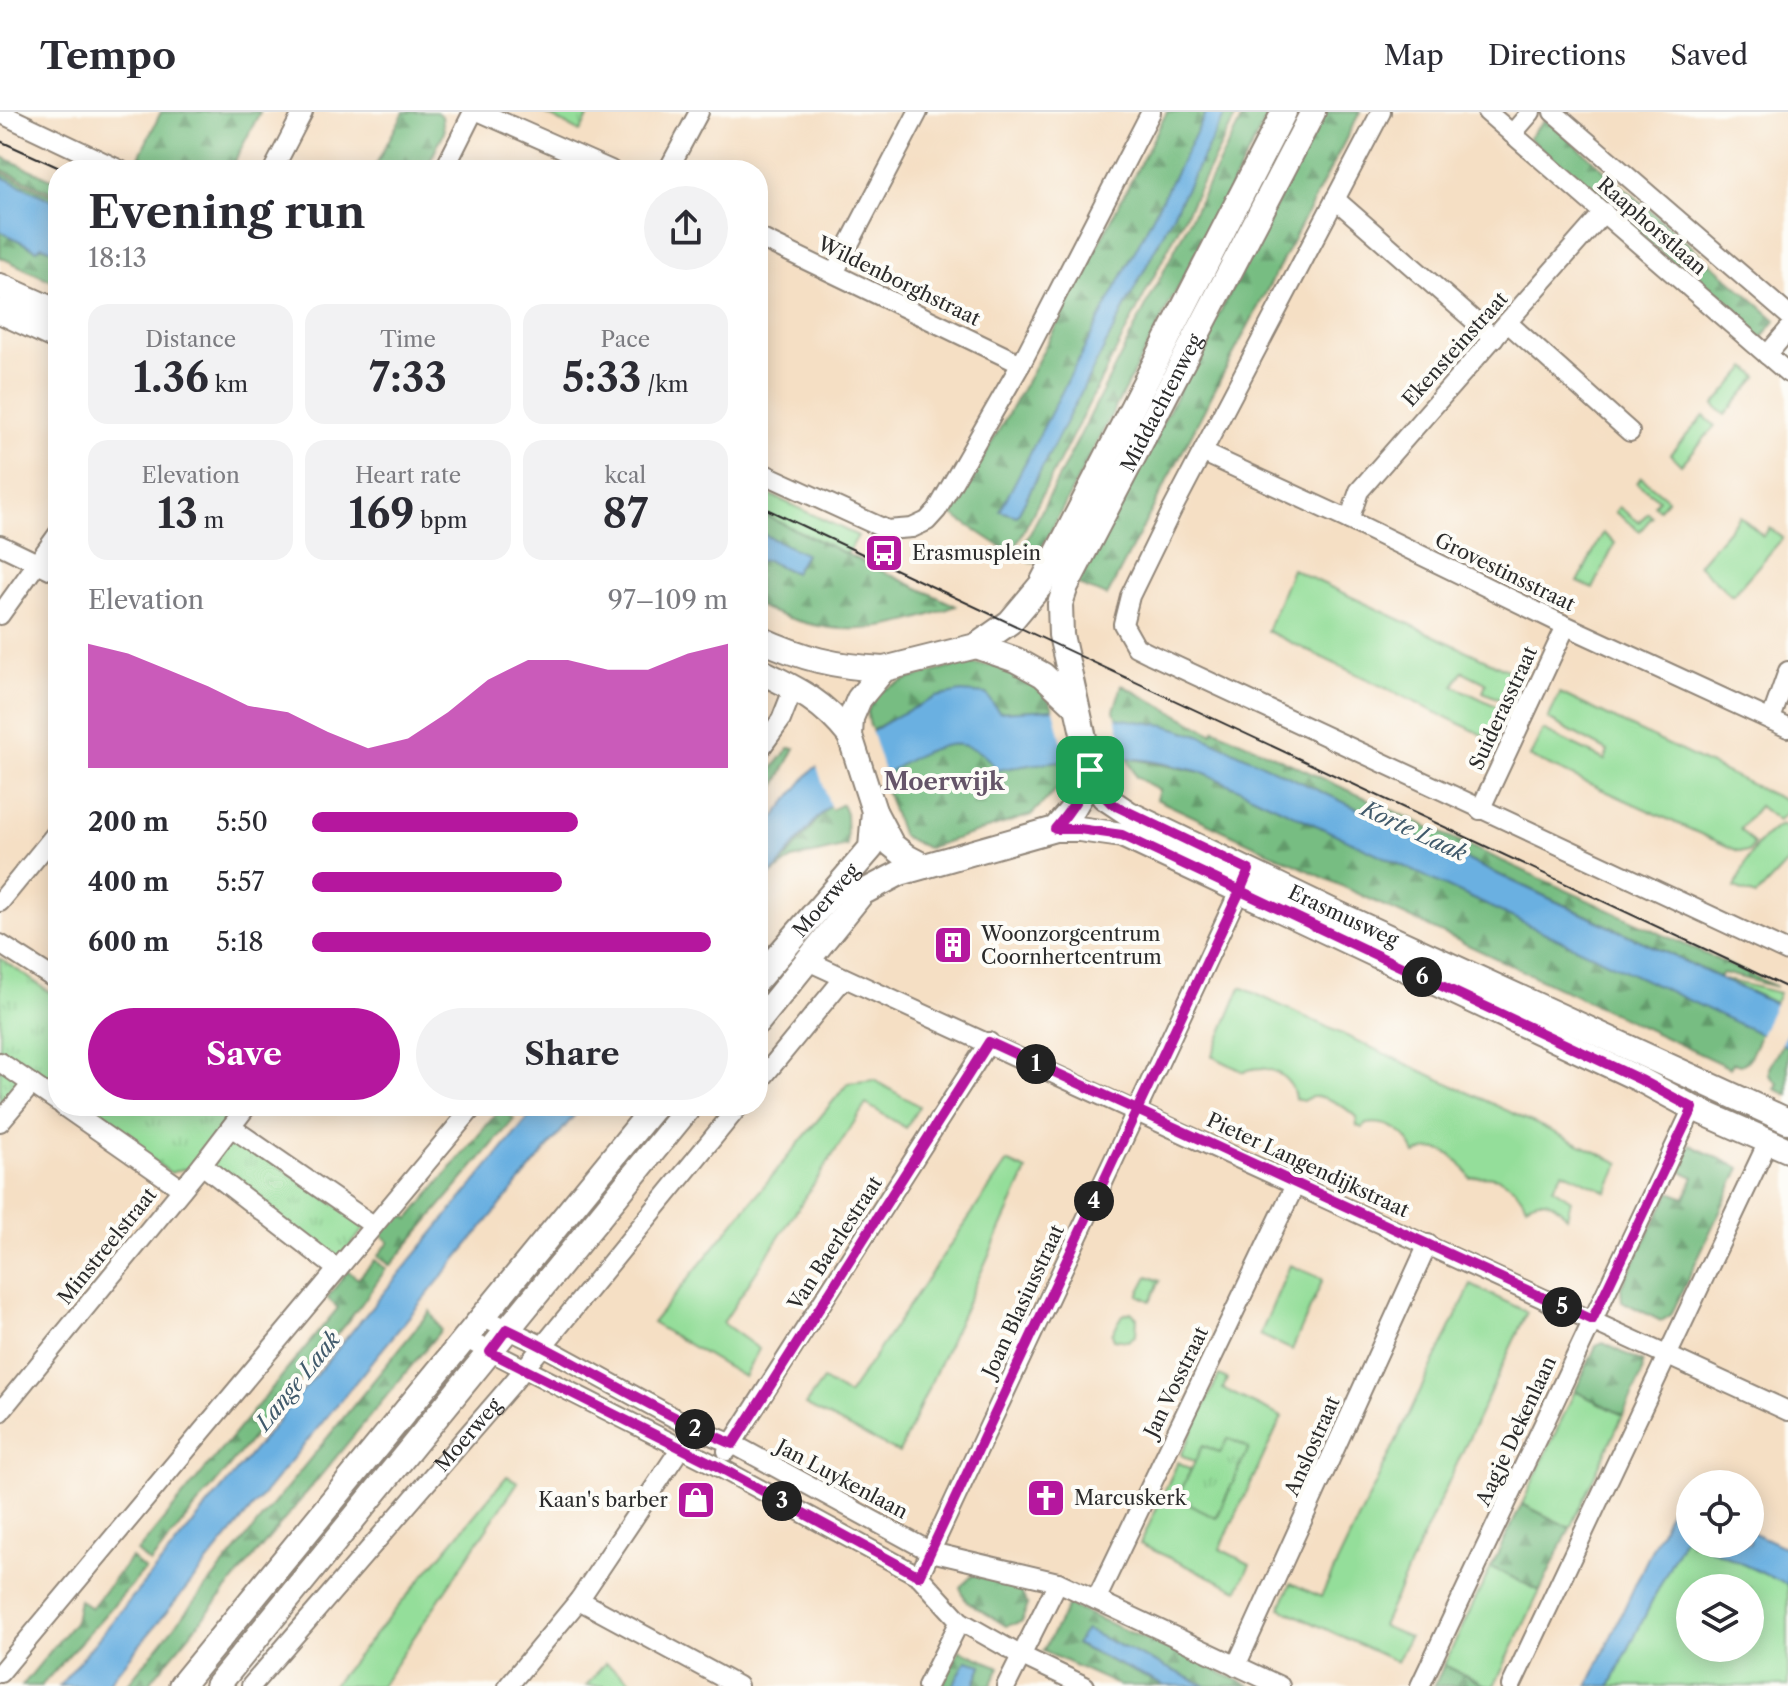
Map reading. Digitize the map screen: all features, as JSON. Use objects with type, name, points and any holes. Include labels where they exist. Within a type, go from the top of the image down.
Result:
[{"type":"main road","name":"Middachtenweg","points":[[976,646],[1010,622],[1041,585],[1284,112]]},
{"type":"main road","name":"Middachtenweg","points":[[1075,705],[1059,621],[1066,586],[1313,112]]},
{"type":"main road","points":[[0,286],[48,308]]},
{"type":"main road","points":[[0,311],[48,333]]},
{"type":"main road","points":[[768,643],[817,661],[854,667],[884,669],[976,646],[1016,660],[1043,675],[1075,705],[1090,768],[1084,790],[1055,829],[924,866],[892,845],[872,800],[850,736],[825,707],[768,675]]},
{"type":"main road","points":[[850,736],[851,718],[859,699],[884,669]]},
{"type":"main road","name":"Erasmusweg","points":[[1090,768],[1099,791],[1112,804],[1244,880],[1693,1108],[1778,1146]]},
{"type":"main road","name":"Moerweg","points":[[768,967],[871,848],[872,800]]},
{"type":"main road","name":"Erasmusweg","points":[[1055,829],[1122,835],[1244,880],[1788,1121]]},
{"type":"main road","name":"Moerweg","points":[[768,1010],[862,893],[900,873],[924,866]]},
{"type":"main road","points":[[181,1686],[647,1116]]},
{"type":"main road","name":"Moerweg","points":[[217,1686],[682,1116]]},
{"type":"street","points":[[278,160],[303,112]]},
{"type":"street","points":[[449,160],[473,112]]},
{"type":"street","points":[[480,112],[588,160]]},
{"type":"street","points":[[673,160],[699,112]]},
{"type":"street","points":[[834,273],[918,112]]},
{"type":"street","points":[[768,476],[887,530],[912,528],[927,521],[937,510],[1021,364],[1151,112]]},
{"type":"street","points":[[1381,112],[1130,596],[1123,624],[1136,647],[1788,952]]},
{"type":"street","name":"Raaphorstlaan","points":[[1487,112],[1788,373]]},
{"type":"street","points":[[1512,134],[1531,112]]},
{"type":"street","name":"Raaphorstlaan","points":[[1553,112],[1788,315]]},
{"type":"street","points":[[0,113],[99,160]]},
{"type":"street","points":[[1335,199],[1494,338]]},
{"type":"street","name":"Ekensteinstraat","points":[[1349,520],[1359,491],[1604,212]]},
{"type":"street","name":"Wildenborghstraat","points":[[768,242],[1021,364]]},
{"type":"street","points":[[1508,323],[1630,432]]},
{"type":"street","points":[[1767,355],[1788,330]]},
{"type":"street","name":"Grovestinsstraat","points":[[1204,453],[1566,626],[1780,724]]},
{"type":"street","points":[[0,545],[48,568]]},
{"type":"street","points":[[0,615],[48,548]]},
{"type":"street","name":"Suiderasstraat","points":[[1480,810],[1566,626]]},
{"type":"street","points":[[1780,724],[1788,671]]},
{"type":"street","points":[[768,738],[781,720],[794,687]]},
{"type":"street","points":[[0,902],[48,843]]},
{"type":"street","name":"Joan Blasiusstraat","points":[[919,1576],[1244,880]]},
{"type":"street","points":[[0,944],[48,975]]},
{"type":"street","name":"Pieter Langendijkstraat","points":[[808,961],[1788,1411]]},
{"type":"street","points":[[768,1071],[844,978]]},
{"type":"street","name":"Van Baerlestraat","points":[[717,1466],[989,1042]]},
{"type":"street","points":[[0,1062],[48,1095]]},
{"type":"street","points":[[0,1122],[32,1084]]},
{"type":"street","name":"Aagje Dekenlaan","points":[[1420,1686],[1693,1108]]},
{"type":"street","points":[[77,1116],[182,1189]]},
{"type":"street","name":"Minstreelstraat","points":[[0,1412],[202,1165],[237,1116]]},
{"type":"street","points":[[0,1673],[466,1116]]},
{"type":"street","name":"Moerweg","points":[[251,1686],[524,1370],[731,1116]]},
{"type":"street","points":[[231,1127],[373,1225]]},
{"type":"street","points":[[1511,1686],[1668,1355],[1778,1146]]},
{"type":"street","points":[[202,1165],[337,1269]]},
{"type":"street","name":"Jan Vosstraat","points":[[1096,1600],[1296,1183]]},
{"type":"street","name":"Anslostraat","points":[[1236,1666],[1428,1244]]},
{"type":"street","name":"Jan Luykenlaan","points":[[484,1318],[543,1346],[693,1428],[733,1444],[931,1552],[1058,1582],[1280,1686]]},
{"type":"street","points":[[466,1339],[717,1466],[919,1576],[960,1621],[1020,1655],[1085,1686]]},
{"type":"street","points":[[508,1686],[579,1600],[693,1428]]},
{"type":"street","points":[[1006,1686],[1058,1582]]},
{"type":"street","points":[[579,1600],[730,1684]]},
{"type":"street","points":[[927,1686],[960,1621]]},
{"type":"green space","points":[[161,112],[260,112],[235,160],[145,160],[139,157]]},
{"type":"green space","points":[[404,112],[436,112],[442,116],[444,132],[431,160],[378,160]]},
{"type":"green space","points":[[542,112],[591,112],[580,132]]},
{"type":"green space","points":[[1167,112],[1207,112],[1001,511],[1017,516],[1226,112],[1238,112],[1012,554],[951,514],[1032,372]]},
{"type":"green space","points":[[1245,112],[1270,112],[1034,563],[1018,557]]},
{"type":"green space","points":[[1324,112],[1360,112],[1107,596],[1078,585]]},
{"type":"green space","points":[[1544,120],[1776,320],[1761,339],[1529,138]]},
{"type":"green space","points":[[0,156],[48,178],[48,191],[0,169]]},
{"type":"green space","points":[[0,172],[48,194],[48,198],[0,176]]},
{"type":"green space","points":[[0,231],[37,250],[42,246],[48,248],[48,279],[0,257]]},
{"type":"green space","points":[[1747,367],[1758,377],[1725,415],[1714,405]]},
{"type":"green space","points":[[1704,416],[1715,426],[1681,465],[1670,454]]},
{"type":"green space","points":[[1641,477],[1668,499],[1659,509],[1654,505],[1659,499],[1637,483]]},
{"type":"green space","points":[[768,494],[858,536],[847,554],[768,517]]},
{"type":"green space","points":[[1619,507],[1639,522],[1648,513],[1652,517],[1640,531],[1615,512]]},
{"type":"green space","points":[[1740,516],[1763,536],[1770,528],[1783,538],[1732,596],[1698,565]]},
{"type":"green space","points":[[768,517],[956,606],[904,623],[857,629],[810,624],[768,610],[768,561],[794,573],[805,555],[768,537]]},
{"type":"green space","points":[[1603,533],[1615,543],[1593,589],[1578,582]]},
{"type":"green space","points":[[1292,569],[1518,675],[1505,702],[1483,692],[1486,683],[1462,671],[1454,686],[1502,709],[1489,738],[1267,631]]},
{"type":"green space","points":[[964,664],[997,665],[1044,690],[1054,709],[999,712],[986,694],[954,695],[913,708],[871,731],[867,712],[878,692],[908,679]]},
{"type":"green space","points":[[1122,685],[1212,733],[1215,729],[1777,987],[1723,973],[1719,977],[1202,736],[1164,725],[1116,719],[1114,710]]},
{"type":"green space","points":[[1560,693],[1788,802],[1788,811],[1778,821],[1759,806],[1740,829],[1754,844],[1748,852],[1738,851],[1530,757],[1543,730],[1605,760],[1608,751],[1548,719]]},
{"type":"green space","points":[[953,743],[979,751],[998,770],[1067,759],[1067,779],[1031,815],[927,848],[902,836],[883,782],[887,780],[885,774],[922,752]]},
{"type":"green space","points":[[789,748],[795,748],[768,801],[768,774]]},
{"type":"green space","points":[[1127,758],[1205,773],[1761,1034],[1748,1061],[1741,1065],[1733,1063],[1730,1068],[1156,799],[1159,790],[1136,777]]},
{"type":"green space","points":[[842,804],[846,814],[847,846],[792,859],[773,874],[827,808]]},
{"type":"green space","points":[[1781,825],[1788,829],[1788,862],[1756,896],[1735,888],[1758,844]]},
{"type":"green space","points":[[0,958],[48,991],[48,1087],[28,1073],[0,1109]]},
{"type":"green space","points":[[1724,979],[1779,993],[1775,1003]]},
{"type":"green space","points":[[1241,987],[1620,1163],[1607,1192],[1563,1171],[1553,1188],[1571,1200],[1567,1217],[1548,1201],[1538,1200],[1526,1205],[1516,1190],[1504,1181],[1488,1176],[1470,1178],[1460,1163],[1447,1153],[1432,1150],[1415,1154],[1408,1140],[1390,1126],[1374,1123],[1366,1124],[1363,1128],[1357,1126],[1356,1117],[1331,1100],[1316,1097],[1303,1101],[1295,1099],[1289,1083],[1276,1072],[1260,1068],[1244,1072],[1212,1056]]},
{"type":"green space","points":[[1782,1044],[1788,1047],[1788,1095],[1775,1089],[1778,1084],[1769,1075],[1769,1068]]},
{"type":"green space","points":[[874,1080],[919,1106],[906,1128],[866,1104],[723,1323],[759,1349],[744,1377],[652,1323],[848,1083]]},
{"type":"green space","points":[[89,1116],[222,1116],[234,1136],[367,1226],[335,1263],[206,1171],[182,1169],[171,1173]]},
{"type":"green space","points":[[494,1116],[510,1116],[514,1119],[390,1266],[378,1256],[389,1242],[381,1234],[398,1211],[409,1219]]},
{"type":"green space","points":[[1690,1145],[1740,1168],[1671,1315],[1661,1321],[1622,1301],[1621,1287],[1670,1192],[1685,1198],[1694,1177],[1678,1170]]},
{"type":"green space","points":[[1007,1162],[1027,1171],[899,1453],[805,1405],[823,1380],[848,1395]]},
{"type":"green space","points":[[375,1260],[386,1269],[360,1306],[150,1563],[137,1552],[338,1308],[327,1298],[348,1271],[358,1279]]},
{"type":"green space","points":[[1290,1265],[1323,1279],[1292,1350],[1260,1335]]},
{"type":"green space","points":[[1148,1276],[1160,1281],[1150,1301],[1138,1295]]},
{"type":"green space","points":[[1471,1285],[1527,1312],[1382,1626],[1409,1637],[1397,1662],[1280,1608],[1291,1583],[1321,1597]]},
{"type":"green space","points":[[430,1311],[441,1330],[147,1686],[126,1686]]},
{"type":"green space","points":[[1131,1312],[1137,1318],[1136,1335],[1128,1341],[1114,1339],[1112,1333],[1123,1315]]},
{"type":"green space","points":[[1603,1343],[1643,1362],[1642,1374],[1623,1415],[1575,1391],[1596,1346]]},
{"type":"green space","points":[[1219,1375],[1227,1379],[1223,1389],[1282,1417],[1220,1549],[1250,1564],[1238,1590],[1140,1544],[1178,1462],[1191,1469],[1177,1499],[1217,1518],[1248,1448],[1220,1453],[1203,1445],[1195,1462],[1181,1455]]},
{"type":"green space","points":[[1575,1391],[1623,1415],[1570,1528],[1522,1504]]},
{"type":"green space","points":[[1228,1438],[1249,1448],[1216,1518],[1177,1499],[1203,1445],[1220,1453]]},
{"type":"green space","points":[[507,1476],[518,1482],[381,1686],[332,1686]]},
{"type":"green space","points":[[1522,1504],[1570,1528],[1540,1591],[1491,1567]]},
{"type":"green space","points":[[1676,1553],[1676,1558],[1729,1558],[1788,1585],[1788,1686],[1610,1686]]},
{"type":"green space","points":[[131,1558],[145,1570],[41,1686],[22,1686],[75,1621],[79,1600],[91,1608]]},
{"type":"green space","points":[[1491,1567],[1540,1591],[1494,1686],[1487,1686],[1444,1665]]},
{"type":"green space","points":[[973,1575],[1018,1587],[1028,1605],[1021,1622],[1006,1626],[966,1601],[960,1587]]},
{"type":"green space","points":[[1068,1605],[1251,1686],[1206,1686],[1086,1630],[1076,1645],[1165,1686],[1120,1686],[1043,1651]]},
{"type":"green space","points":[[959,1650],[1000,1667],[991,1686],[974,1686],[982,1666],[966,1661],[953,1686],[942,1686]]},
{"type":"green space","points":[[605,1663],[633,1682],[629,1686],[586,1686]]},
{"type":"green space","points":[[1444,1665],[1487,1686],[1434,1686]]},
{"type":"water","points":[[1207,112],[1226,112],[1017,516],[1000,511]]},
{"type":"water","points":[[0,176],[48,198],[48,248],[42,246],[37,250],[0,231]]},
{"type":"water","points":[[768,537],[805,554],[794,573],[768,561]]},
{"type":"water","points":[[961,692],[986,694],[999,712],[1054,709],[1164,725],[1202,736],[1788,1010],[1788,1047],[1205,773],[1144,760],[1076,760],[997,770],[983,755],[968,747],[937,747],[830,806],[768,879],[768,825],[812,770],[895,717],[936,697]]},
{"type":"water","points":[[530,1116],[574,1116],[106,1686],[59,1686]]},
{"type":"water","points":[[1676,1497],[1676,1553],[1610,1686],[1588,1686]]},
{"type":"water","points":[[1764,1538],[1788,1549],[1788,1585],[1729,1558],[1764,1558]]},
{"type":"water","points":[[1086,1630],[1206,1686],[1165,1686],[1075,1644]]},
{"type":"water","points":[[966,1661],[982,1665],[974,1686],[953,1686]]},
{"type":"pier","points":[[1053,705],[1115,714],[1128,763],[1067,763]]},
{"type":"pier","points":[[870,727],[886,778],[831,809],[816,763]]},
{"type":"pier","points":[[1777,1000],[1788,1005],[1788,1030],[1780,1047],[1759,1038]]},
{"type":"tram line","points":[[0,141],[48,163]]},
{"type":"tram line","points":[[768,510],[1788,988]]},
{"type":"place","name":"Erasmusplein","points":[[884,553]]},
{"type":"place","name":"Woonzorgcentrum Coornhertcentrum","points":[[953,945]]},
{"type":"place","name":"Marcuskerk","points":[[1046,1498]]},
{"type":"place","name":"Kaan's barber","points":[[696,1500]]},
{"type":"district","name":"Moerwijk","points":[[944,781]]},
{"type":"route","points":[[1090,770],[1084,790],[1074,807],[1055,829],[1122,835],[1240,891],[1641,1080],[1693,1108],[1592,1320],[1137,1110],[919,1576],[717,1466],[490,1352],[507,1329],[693,1428],[733,1444],[989,1042],[1137,1110],[1240,891],[1249,870],[1112,804],[1099,791],[1090,770]]},
{"type":"water label","name":"Korte Laak","points":[[1414,831]]},
{"type":"water label","name":"Lange Laak","points":[[298,1381]]}]
